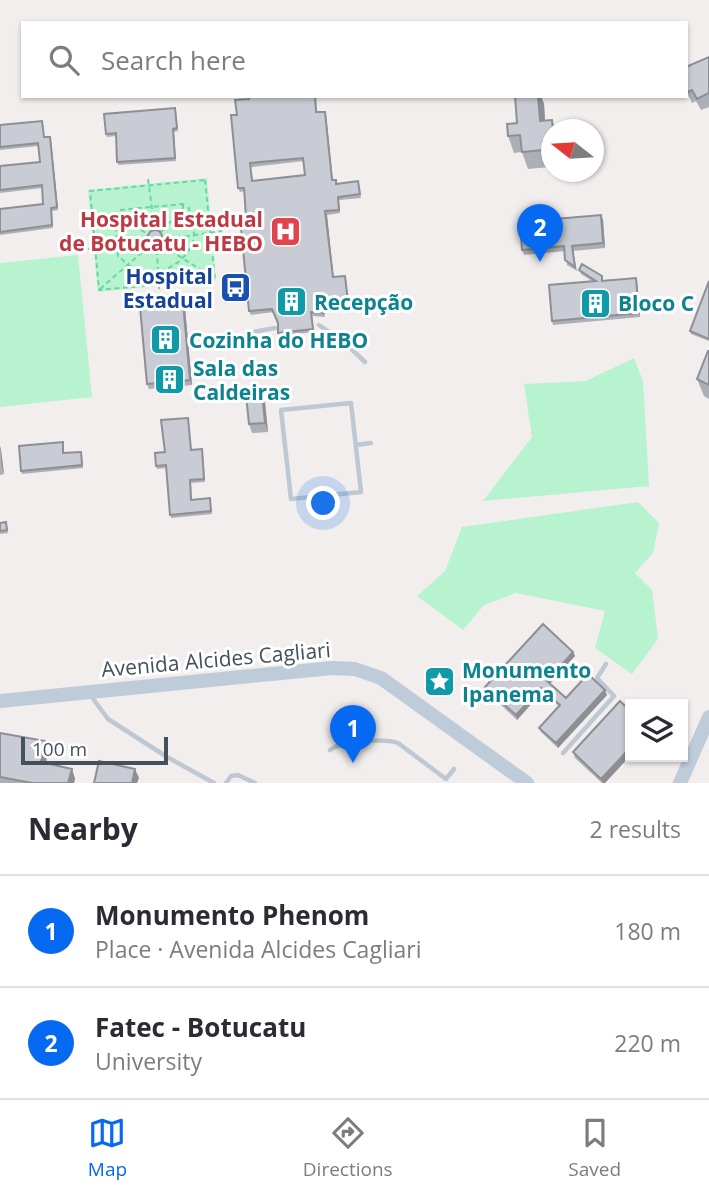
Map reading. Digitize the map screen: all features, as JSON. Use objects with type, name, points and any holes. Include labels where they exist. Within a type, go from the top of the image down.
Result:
[{"type":"main road","name":"Avenida Alcides Cagliari","points":[[0,701],[332,668],[355,669],[381,678],[522,781]]},
{"type":"main road","points":[[680,780],[707,725]]},
{"type":"lane","points":[[319,325],[344,342],[365,362]]},
{"type":"lane","points":[[232,340],[275,328]]},
{"type":"lane","points":[[351,403],[356,445],[360,492],[291,499],[281,410],[351,403]]},
{"type":"lane","points":[[356,445],[371,443]]},
{"type":"lane","points":[[563,754],[614,696],[597,678],[607,664]]},
{"type":"lane","points":[[88,692],[108,719],[166,757],[215,783]]},
{"type":"lane","points":[[330,750],[338,744],[393,741],[449,781],[454,769]]},
{"type":"lane","points":[[226,783],[227,778],[237,775],[255,783]]},
{"type":"path","points":[[148,179],[155,230]]},
{"type":"path","points":[[99,290],[90,191],[205,180],[215,279]]},
{"type":"path","points":[[183,205],[183,208],[188,208],[194,235],[183,258],[174,267],[141,271],[118,256],[115,216],[119,215],[119,210],[152,208],[183,205]]},
{"type":"path","points":[[161,232],[183,208]]},
{"type":"path","points":[[119,215],[147,235]]},
{"type":"path","points":[[155,230],[161,232],[166,239]]},
{"type":"path","points":[[148,247],[147,235],[155,230]]},
{"type":"path","points":[[166,239],[222,231]]},
{"type":"path","points":[[157,250],[163,246],[166,239]]},
{"type":"path","points":[[88,249],[146,241]]},
{"type":"path","points":[[163,246],[215,279]]},
{"type":"path","points":[[99,290],[148,247]]},
{"type":"path","points":[[148,247],[157,250]]},
{"type":"path","points":[[157,250],[159,290]]},
{"type":"path","points":[[99,290],[215,279]]},
{"type":"green space","points":[[207,178],[216,280],[98,292],[88,190]]},
{"type":"green space","points":[[78,255],[92,397],[0,407],[0,263]]},
{"type":"green space","points":[[634,358],[643,381],[649,486],[483,501],[532,437],[524,384],[586,381]]},
{"type":"green space","points":[[638,502],[659,523],[653,553],[635,573],[652,590],[658,639],[632,674],[595,648],[605,611],[516,593],[484,605],[463,630],[417,596],[445,571],[462,527]]},
{"type":"building","points":[[709,57],[709,93],[697,99],[692,90],[688,92],[688,66]]},
{"type":"building","points":[[315,98],[316,112],[325,112],[332,180],[336,180],[336,184],[358,181],[360,194],[338,197],[339,210],[325,211],[333,277],[345,276],[348,302],[323,305],[324,313],[311,312],[313,329],[278,333],[278,323],[272,309],[249,311],[240,218],[246,218],[244,188],[238,188],[231,115],[237,115],[235,100]],"holes":[[[303,158],[305,175],[252,181],[250,163]]]},
{"type":"building","points":[[515,98],[538,98],[541,150],[522,152],[520,135],[508,136],[507,124],[517,123]]},
{"type":"building","points":[[175,108],[175,158],[117,162],[116,133],[106,134],[104,114]]},
{"type":"building","points":[[42,121],[44,137],[50,137],[57,207],[51,208],[52,225],[0,232],[0,209],[43,204],[42,185],[0,190],[0,166],[40,162],[38,143],[0,147],[0,125]]},
{"type":"building","points":[[601,215],[603,243],[572,246],[575,267],[565,260],[564,246],[522,250],[520,222]]},
{"type":"building","points":[[155,230],[160,232],[160,242],[155,244],[150,242],[148,237],[150,232]]},
{"type":"building","name":"Bloco C","points":[[582,264],[602,276],[602,281],[636,278],[639,313],[552,321],[549,285],[596,281],[579,270]]},
{"type":"building","points":[[709,281],[709,339],[690,331]]},
{"type":"building","name":"Cozinha do HEBO","points":[[183,303],[190,380],[147,384],[140,307]]},
{"type":"building","points":[[709,351],[709,385],[697,379]]},
{"type":"building","points":[[262,393],[265,423],[249,424],[246,395]]},
{"type":"building","points":[[188,418],[191,450],[202,449],[204,479],[190,480],[191,500],[210,498],[211,511],[170,515],[166,465],[156,466],[155,453],[165,452],[161,420]]},
{"type":"building","points":[[63,442],[63,453],[81,452],[82,465],[21,471],[19,446]]},
{"type":"building","points":[[6,522],[7,530],[0,531],[0,523]]},
{"type":"building","points":[[543,624],[573,652],[547,681],[566,698],[588,674],[605,690],[556,743],[539,728],[560,705],[541,688],[516,715],[485,687]]},
{"type":"building","points":[[620,701],[625,706],[625,753],[601,779],[573,752]]},
{"type":"building","points":[[0,733],[45,741],[41,762],[72,769],[68,783],[32,783],[0,777]]},
{"type":"building","points":[[99,761],[135,769],[132,783],[94,783]]},
{"type":"place","name":"Hospital Estadual de Botucatu - HEBO","points":[[286,231]]},
{"type":"place","name":"Fatec - Botucatu","points":[[540,262]]},
{"type":"place","name":"Hospital Estadual","points":[[236,288]]},
{"type":"place","name":"Recepção","points":[[291,302]]},
{"type":"place","name":"Bloco C","points":[[595,303]]},
{"type":"place","name":"Cozinha do HEBO","points":[[166,340]]},
{"type":"place","name":"Sala das Caldeiras","points":[[170,380]]},
{"type":"place","name":"Monumento Ipanema","points":[[439,682]]},
{"type":"place","name":"Monumento Phenom","points":[[353,763]]}]
